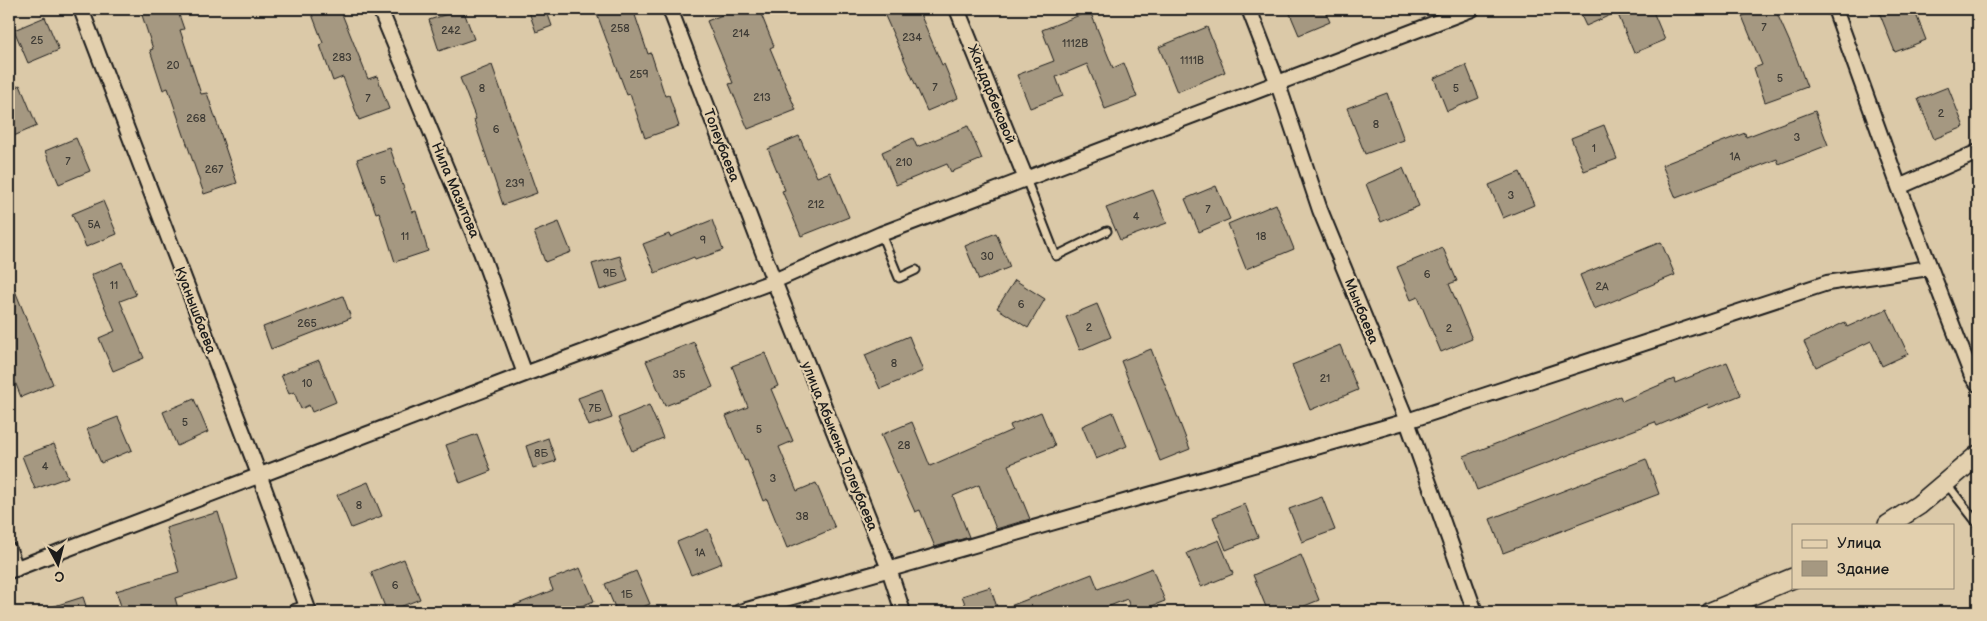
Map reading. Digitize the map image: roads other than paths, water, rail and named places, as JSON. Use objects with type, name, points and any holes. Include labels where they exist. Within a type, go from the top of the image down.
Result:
[{"type":"main road","points":[[1890,524],[1919,505],[1978,455]]},
{"type":"main road","points":[[1711,612],[1792,578]]},
{"type":"street","name":"Куанышбаева","points":[[81,9],[260,477],[304,611]]},
{"type":"street","name":"Нила Мазитова","points":[[380,9],[481,252],[525,374]]},
{"type":"street","name":"Толеубаева","points":[[670,9],[774,281]]},
{"type":"street","name":"Жандарбековой","points":[[958,9],[1026,179]]},
{"type":"street","name":"Мынбаева","points":[[1248,9],[1278,84],[1320,210],[1407,421],[1475,612]]},
{"type":"street","points":[[9,550],[12,570],[774,281],[881,234],[1472,9]]},
{"type":"street","points":[[1835,9],[1899,187],[1972,376],[1978,384]]},
{"type":"street","points":[[1899,187],[1978,152]]},
{"type":"street","points":[[740,612],[1407,421],[1827,283],[1930,268]]},
{"type":"street","name":"улица Абыкена Толеубаева","points":[[774,281],[889,569],[903,612]]},
{"type":"lane","points":[[1026,179],[1056,256],[1107,231]]},
{"type":"lane","points":[[881,234],[899,278],[916,270]]},
{"type":"lane","points":[[1946,482],[1978,524]]}]
